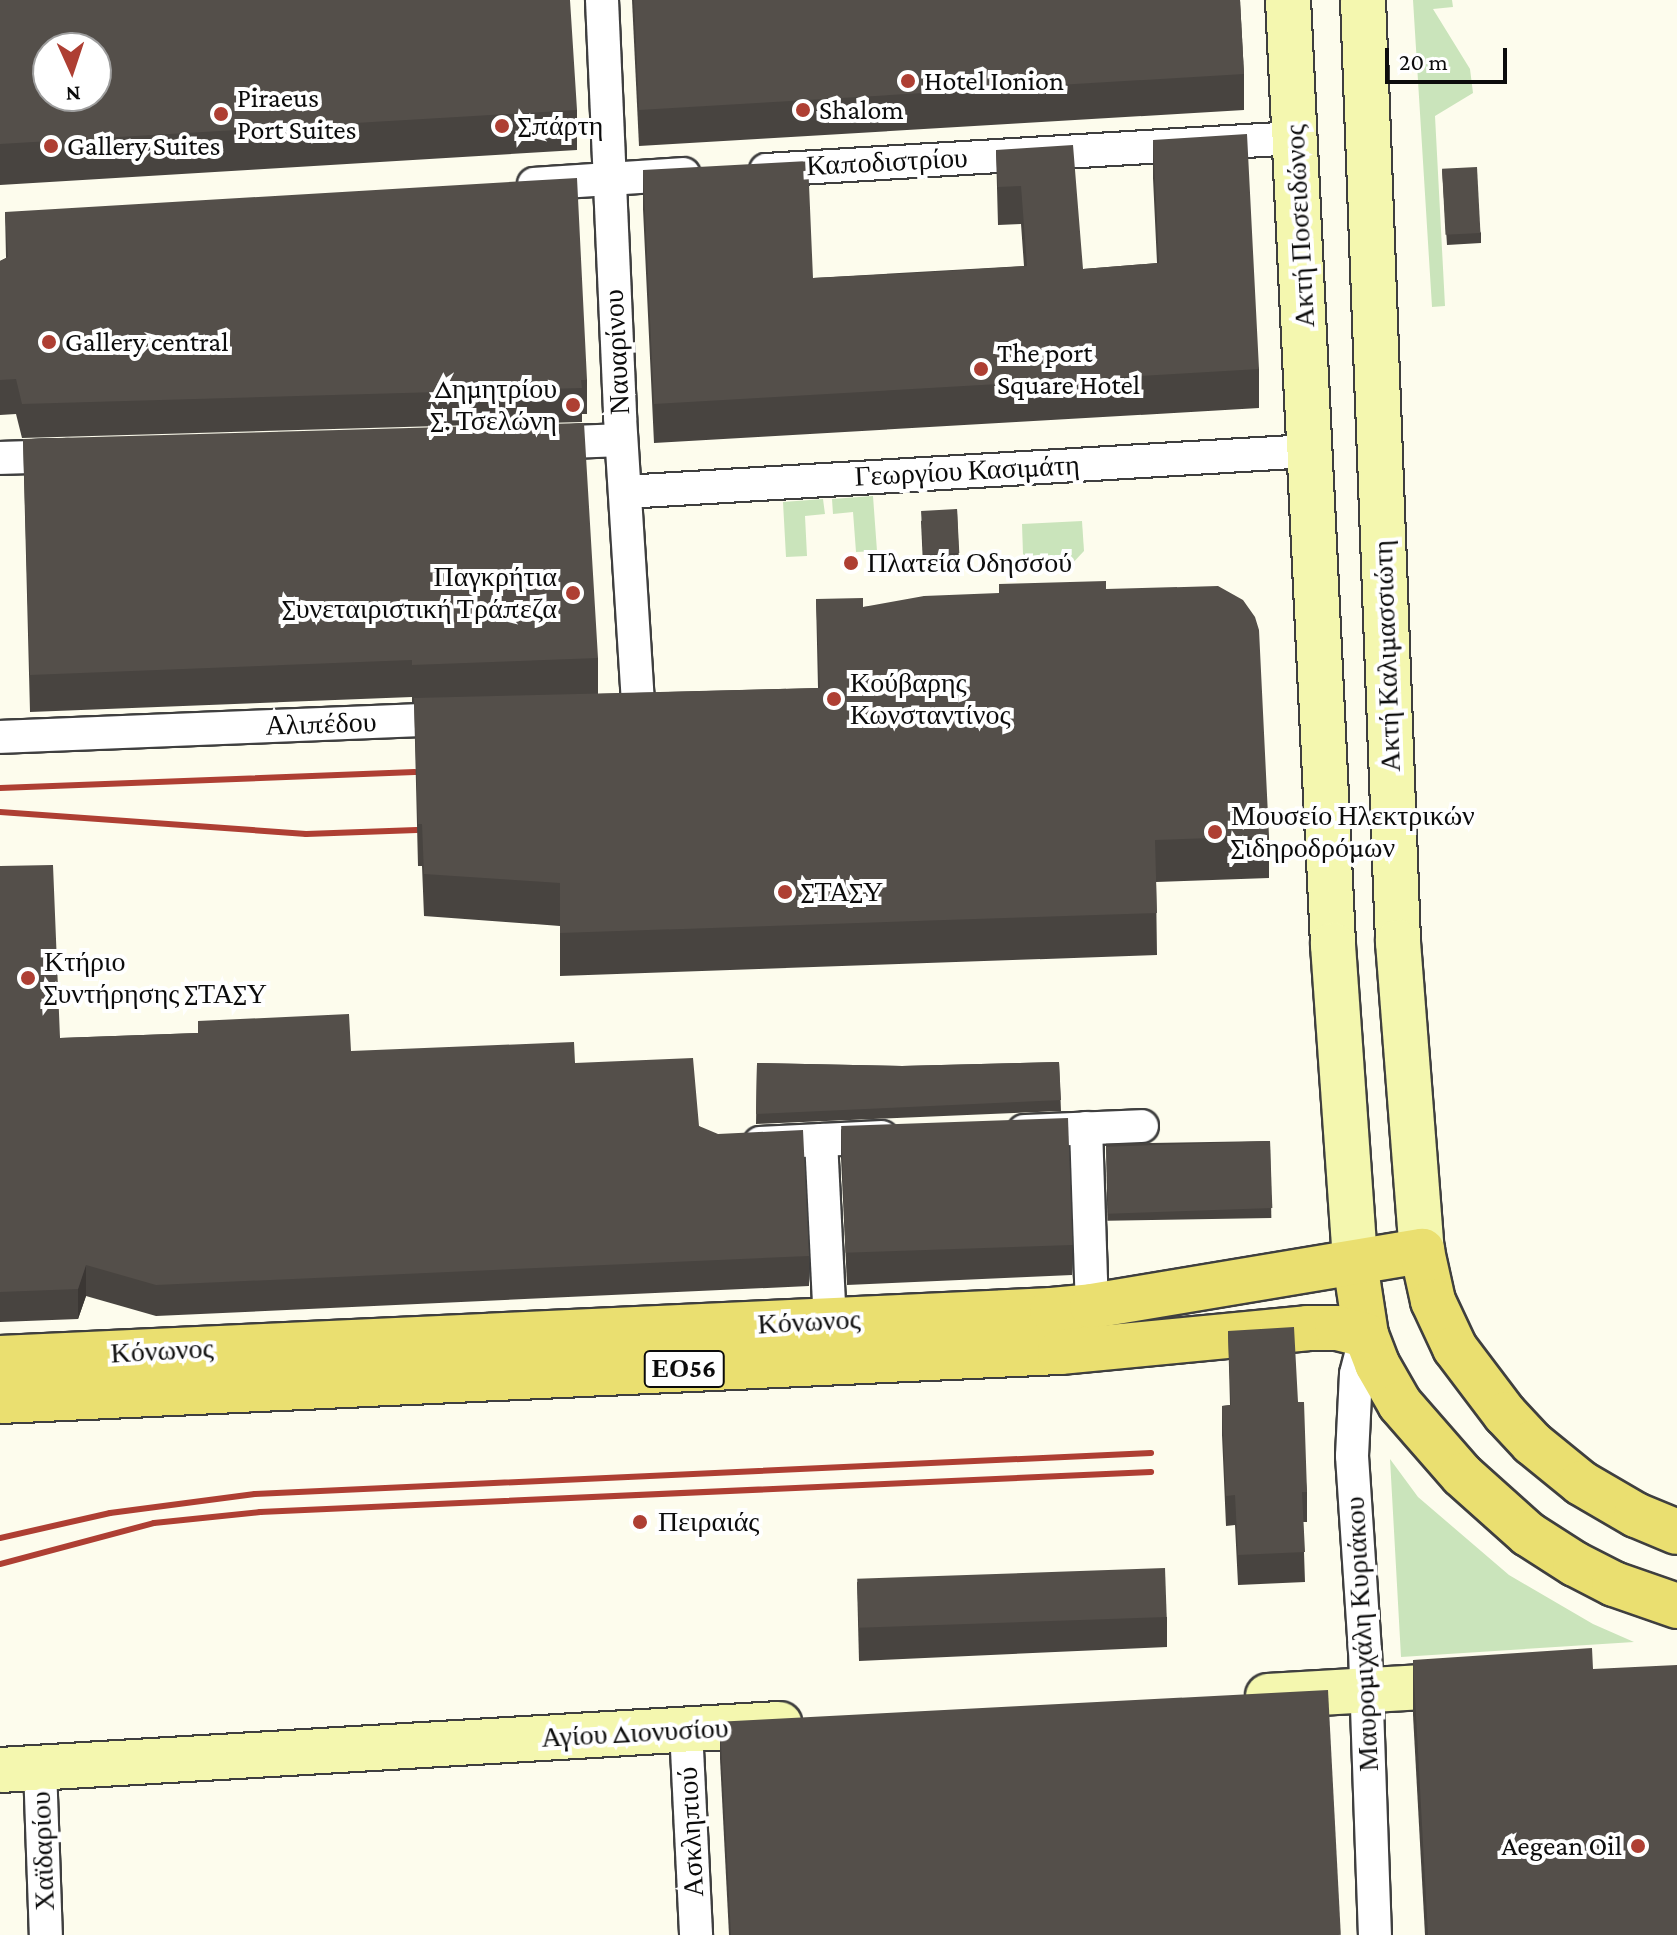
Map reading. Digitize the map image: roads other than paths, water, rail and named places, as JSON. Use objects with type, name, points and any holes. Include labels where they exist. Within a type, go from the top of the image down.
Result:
[{"type":"main road","name":"Ακτή Ποσειδώνος","points":[[1288,0],[1309,451]]},
{"type":"main road","name":"Ακτή Καλιμασσιώτη","points":[[1363,0],[1398,942],[1422,1251],[1433,1301],[1455,1348],[1505,1414],[1532,1443],[1581,1483],[1636,1515],[1677,1532]]},
{"type":"main road","points":[[1309,451],[1333,945],[1355,1263],[1366,1335],[1377,1364],[1400,1404],[1492,1504],[1528,1534],[1575,1564],[1614,1584],[1677,1606]]},
{"type":"main road","name":"Κόνωνος","points":[[0,1358],[830,1321],[1092,1306],[1422,1251]]},
{"type":"main road","name":"Κόνωνος","points":[[0,1401],[1060,1352],[1307,1328],[1337,1328],[1366,1335]]},
{"type":"main road","points":[[1221,1699],[1511,1682]]},
{"type":"main road","name":"Αγίου Διονυσίου","points":[[20,1769],[828,1721]]},
{"type":"street","name":"Ναυαρίνου","points":[[584,714],[628,712],[638,703],[621,440],[602,0]]},
{"type":"street","name":"Καποδιστρίου","points":[[510,185],[1295,138]]},
{"type":"street","points":[[510,444],[621,440]]},
{"type":"street","name":"Γεωργίου Κασιμάτη","points":[[625,492],[1309,451]]},
{"type":"street","points":[[0,458],[96,455]]},
{"type":"street","points":[[0,713],[0,737]]},
{"type":"street","name":"Αλιπέδου","points":[[0,737],[490,718]]},
{"type":"street","points":[[992,1132],[1142,1126]]},
{"type":"street","points":[[1086,1128],[1092,1306]]},
{"type":"street","points":[[732,1144],[915,1136]]},
{"type":"street","points":[[821,1140],[830,1321]]},
{"type":"street","name":"Μαυρομιχάλη Κυριάκου","points":[[1366,1335],[1356,1374],[1352,1456],[1366,1690],[1375,1935]]},
{"type":"street","name":"Ασκληπιού","points":[[686,1729],[696,1935]]},
{"type":"street","name":"Χαϊδαρίου","points":[[20,1769],[46,1935]]},
{"type":"railway","points":[[0,788],[415,772]]},
{"type":"railway","points":[[0,812],[306,834],[417,830]]},
{"type":"railway","points":[[0,1538],[110,1513],[255,1494],[1151,1453]]},
{"type":"railway","points":[[0,1564],[154,1523],[260,1512],[1151,1472]]},
{"type":"place","name":"Hotel Ionion","points":[[908,81]]},
{"type":"place","name":"Shalom","points":[[803,110]]},
{"type":"place","name":"Piraeus Port Suites","points":[[221,114]]},
{"type":"place","name":"Σπάρτη","points":[[502,126]]},
{"type":"place","name":"Gallery Suites","points":[[51,146]]},
{"type":"place","name":"Gallery central","points":[[49,342]]},
{"type":"place","name":"The port Square Hotel","points":[[981,369]]},
{"type":"place","name":"Δημητρίου Σ. Τσελώνη","points":[[573,405]]},
{"type":"place","name":"Πλατεία Οδησσού","points":[[851,563]]},
{"type":"place","name":"Παγκρήτια Συνεταιριστική Τράπεζα","points":[[573,593]]},
{"type":"place","name":"Κούβαρης Κωνσταντίνος","points":[[834,699]]},
{"type":"place","name":"Μουσείο Ηλεκτρικών Σιδηροδρόμων","points":[[1215,832]]},
{"type":"place","name":"ΣΤΑΣΥ","points":[[785,892]]},
{"type":"place","name":"Κτήριο Συντήρησης ΣΤΑΣΥ","points":[[28,978]]},
{"type":"place","name":"Πειραιάς","points":[[640,1522]]},
{"type":"place","name":"Aegean Oil","points":[[1638,1846]]}]
